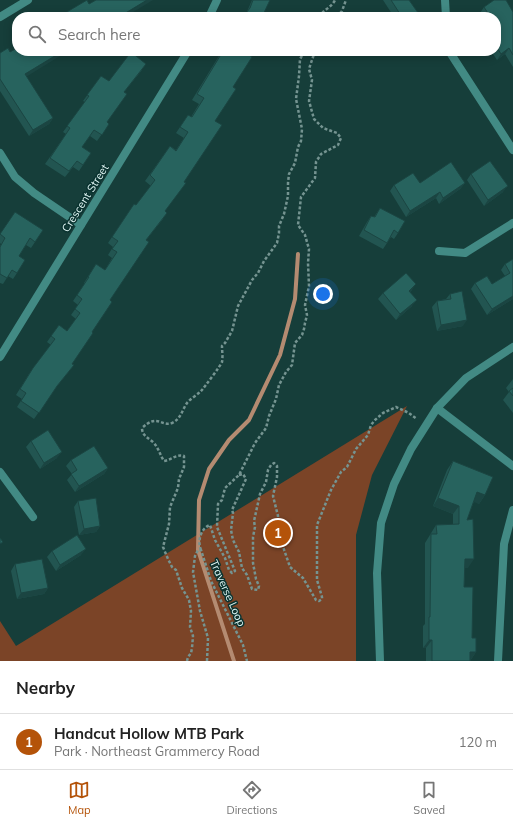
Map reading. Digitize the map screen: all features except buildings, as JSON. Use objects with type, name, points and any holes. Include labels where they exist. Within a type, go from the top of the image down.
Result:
[{"type":"street","points":[[0,17],[28,0]]},
{"type":"street","points":[[211,12],[217,0]]},
{"type":"street","points":[[445,0],[446,12]]},
{"type":"street","name":"Crescent Street","points":[[0,357],[185,56]]},
{"type":"street","points":[[452,56],[513,150]]},
{"type":"street","points":[[0,153],[16,177],[34,193],[81,226]]},
{"type":"street","points":[[439,251],[466,253],[513,223]]},
{"type":"street","points":[[380,661],[377,574],[381,523],[394,484],[412,448],[437,408],[466,378],[513,347]]},
{"type":"street","points":[[437,408],[513,466]]},
{"type":"street","points":[[0,472],[33,517]]},
{"type":"street","points":[[498,661],[504,544],[513,510]]},
{"type":"path","points":[[322,12],[334,3],[335,0]]},
{"type":"path","points":[[341,12],[346,0]]},
{"type":"path","points":[[187,661],[191,653],[193,636],[190,627],[191,611],[189,600],[182,588],[176,570],[172,567],[168,559],[164,546],[169,524],[170,507],[178,488],[179,479],[184,467],[184,456],[175,456],[164,461],[161,456],[161,452],[154,443],[144,436],[142,428],[152,421],[160,420],[165,424],[170,424],[176,420],[181,415],[187,403],[202,390],[213,374],[219,369],[222,363],[222,346],[232,331],[238,306],[252,280],[277,243],[279,226],[284,214],[288,196],[289,174],[295,163],[298,147],[302,140],[302,129],[296,99],[300,60],[302,56]]},
{"type":"path","points":[[201,550],[199,546],[200,538],[204,529],[210,524],[215,540],[225,558],[229,570],[232,573],[235,571],[217,527],[218,504],[222,500],[225,488],[239,475],[255,443],[266,428],[276,399],[279,384],[292,365],[295,343],[302,335],[304,329],[304,323],[307,315],[305,305],[309,286],[309,248],[305,235],[298,225],[301,197],[315,178],[316,162],[321,154],[338,145],[340,141],[340,136],[337,133],[324,128],[314,119],[309,101],[312,80],[309,69],[313,56]]},
{"type":"path","points":[[243,467],[243,474],[246,479],[232,510],[232,530],[233,540],[239,552],[242,568],[247,575],[250,586],[255,591],[259,589],[253,563],[255,517],[260,494],[266,482],[268,470],[274,464],[277,466],[277,477],[273,496],[278,516],[278,532],[290,567],[303,578],[316,600],[319,601],[322,597],[317,580],[317,525],[331,490],[341,472],[347,467],[356,449],[368,435],[371,425],[383,413],[396,408],[408,413],[426,425]]},
{"type":"path","points":[[239,475],[243,474]]},
{"type":"path","name":"Traverse Loop","points":[[207,661],[208,638],[198,600],[193,572],[195,556],[198,550],[201,550],[211,581],[243,646],[247,661]]},
{"type":"shaded area","points":[[407,406],[372,475],[356,535],[356,661],[0,661],[0,621],[16,646]]},
{"type":"waterway","points":[[234,661],[198,550],[199,500],[209,469],[229,440],[249,420],[280,355],[295,299],[298,254]]},
{"type":"place","name":"Handcut Hollow MTB Park","points":[[278,533]]}]
